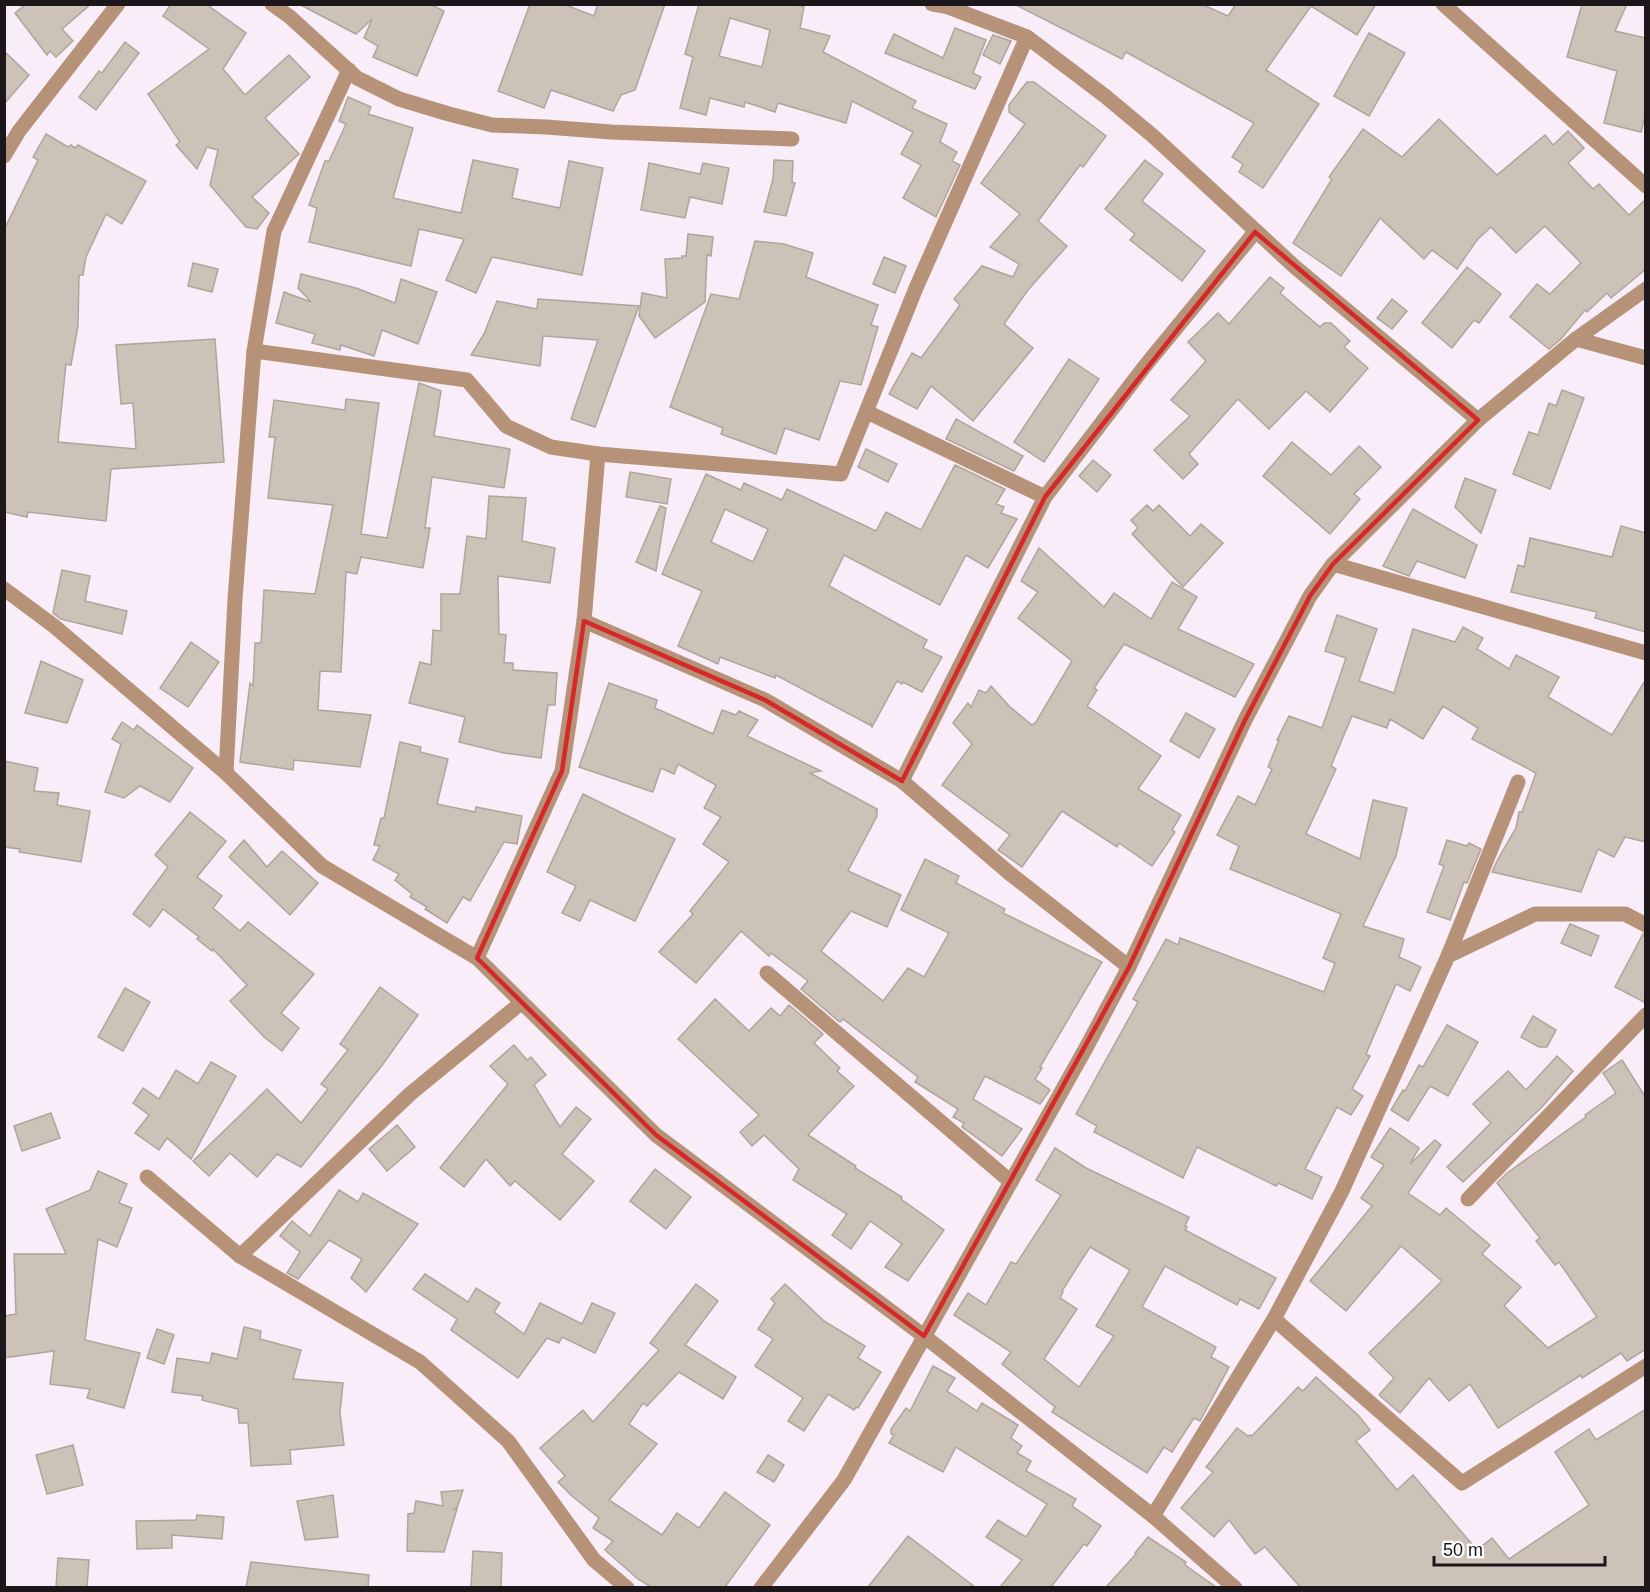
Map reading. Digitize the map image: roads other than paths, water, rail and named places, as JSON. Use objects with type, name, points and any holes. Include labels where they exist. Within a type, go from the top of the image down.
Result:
[{"type":"street","points":[[4,156],[19,131],[117,4]]},
{"type":"street","points":[[272,4],[290,17],[357,78],[399,99],[492,125],[792,139]]},
{"type":"street","points":[[932,4],[948,7],[1027,37],[1105,96],[1154,136],[1255,231],[1478,420]]},
{"type":"street","points":[[1443,4],[1646,186]]},
{"type":"street","points":[[254,351],[467,380],[506,426],[551,447],[598,454],[841,474],[916,288],[1027,37]]},
{"type":"street","points":[[226,773],[235,599],[254,351],[274,231],[349,70]]},
{"type":"street","points":[[902,782],[1045,497],[1145,366],[1255,231]]},
{"type":"street","points":[[762,1587],[844,1480],[1011,1182],[1129,967],[1245,720],[1310,596],[1333,564],[1478,420],[1576,339],[1646,289]]},
{"type":"street","points":[[1576,339],[1646,358]]},
{"type":"street","points":[[867,412],[1045,497]]},
{"type":"street","points":[[477,958],[562,771],[584,621],[598,454]]},
{"type":"street","points":[[1333,564],[1646,652]]},
{"type":"street","points":[[4,589],[54,626],[226,773],[322,866],[477,958],[656,1135],[924,1336],[1153,1516],[1235,1587]]},
{"type":"street","points":[[584,621],[765,700],[902,782],[1008,872],[1129,967]]},
{"type":"street","points":[[1153,1516],[1274,1319],[1342,1191],[1448,956],[1518,782]]},
{"type":"street","points":[[1448,956],[1535,914],[1625,914],[1646,925]]},
{"type":"street","points":[[767,973],[1011,1182]]},
{"type":"street","points":[[240,1256],[410,1094],[521,1003]]},
{"type":"street","points":[[1468,1199],[1646,1015]]},
{"type":"street","points":[[147,1177],[240,1256],[420,1362],[508,1441],[594,1560],[627,1587]]},
{"type":"street","points":[[1274,1319],[1462,1483],[1646,1366]]}]
